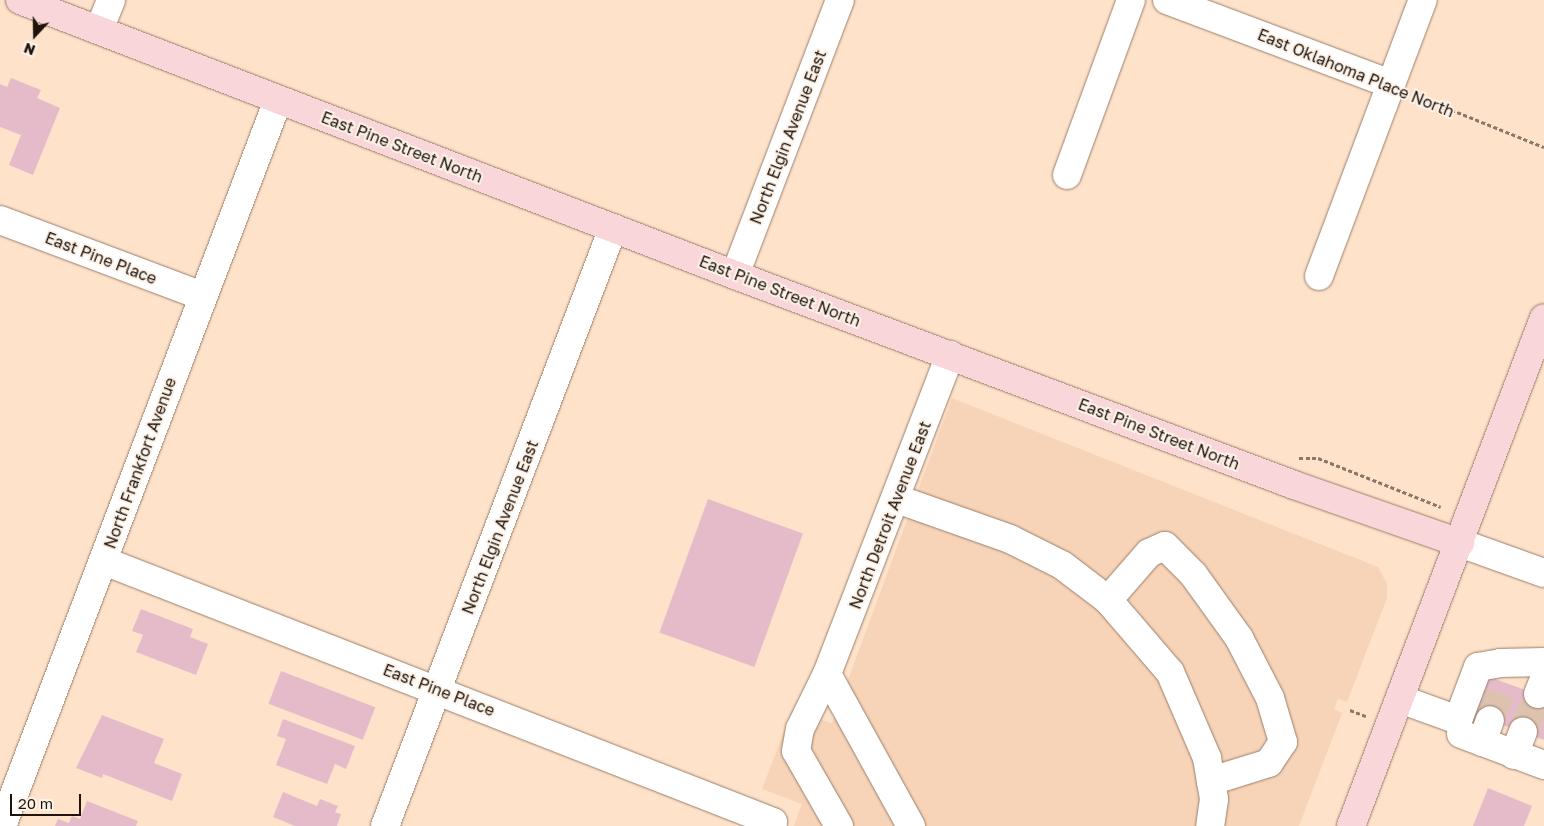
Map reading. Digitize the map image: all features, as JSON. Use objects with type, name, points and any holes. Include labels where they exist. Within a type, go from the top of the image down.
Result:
[{"type":"main road","name":"East Pine Street North","points":[[20,0],[734,275],[1304,489],[1460,543]]},
{"type":"main road","points":[[1351,826],[1544,318]]},
{"type":"street","points":[[99,30],[111,0]]},
{"type":"street","name":"North Elgin Avenue East","points":[[734,275],[840,0]]},
{"type":"street","points":[[1067,175],[1131,0]]},
{"type":"street","name":"East Oklahoma Place North","points":[[1167,0],[1390,84]]},
{"type":"street","points":[[1319,276],[1423,0]]},
{"type":"street","name":"North Frankfort Avenue","points":[[2,826],[278,100]]},
{"type":"street","name":"East Pine Place","points":[[0,220],[202,296]]},
{"type":"street","name":"North Elgin Avenue East","points":[[385,826],[613,228]]},
{"type":"street","name":"North Detroit Avenue East","points":[[839,826],[796,751],[800,729],[827,674],[897,499],[950,355]]},
{"type":"street","points":[[897,499],[1010,538],[1062,565],[1108,600],[1170,672],[1207,758],[1214,799],[1210,826]]},
{"type":"street","name":"East Pine Street North","points":[[1460,543],[1544,573]]},
{"type":"street","points":[[1108,600],[1150,553],[1165,546],[1193,574],[1239,638],[1270,698],[1283,742],[1269,763],[1211,781]]},
{"type":"street","name":"East Pine Place","points":[[104,560],[438,690],[772,824]]},
{"type":"street","points":[[1400,700],[1458,720],[1478,667],[1508,672],[1544,662]]},
{"type":"street","points":[[827,674],[911,826]]},
{"type":"street","points":[[1477,732],[1519,744],[1544,765]]},
{"type":"path","name":"East Oklahoma Place North","points":[[1390,84],[1544,148]]},
{"type":"shaded area","points":[[952,398],[1378,567],[1387,584],[1387,598],[1347,702],[1338,699],[1334,709],[1342,713],[1299,826],[794,826],[802,804],[762,789],[792,710],[832,723]]},
{"type":"building","points":[[11,78],[41,90],[37,98],[60,108],[33,175],[9,165],[21,135],[0,127],[0,84],[7,87]]},
{"type":"building","points":[[708,499],[803,534],[754,667],[659,632]]},
{"type":"building","points":[[141,609],[193,629],[190,637],[208,644],[196,675],[136,652],[143,635],[132,631]]},
{"type":"building","points":[[281,671],[375,707],[363,740],[268,704]]},
{"type":"building","points":[[1487,676],[1544,697],[1544,740],[1473,714]]},
{"type":"building","points":[[102,715],[164,739],[154,763],[182,774],[172,801],[103,774],[102,778],[76,768]]},
{"type":"building","points":[[283,719],[355,746],[346,769],[335,764],[327,784],[276,765],[286,739],[277,736]]},
{"type":"building","points":[[1488,788],[1532,806],[1524,826],[1473,826]]},
{"type":"building","points":[[283,792],[317,806],[320,799],[338,806],[335,812],[341,814],[337,826],[295,826],[273,817]]},
{"type":"building","points":[[87,801],[138,821],[136,826],[55,826],[58,819],[69,823],[72,816],[80,819]]},
{"type":"tunnel","points":[[1490,720],[1504,682]]},
{"type":"tunnel","points":[[1523,732],[1538,694]]}]
